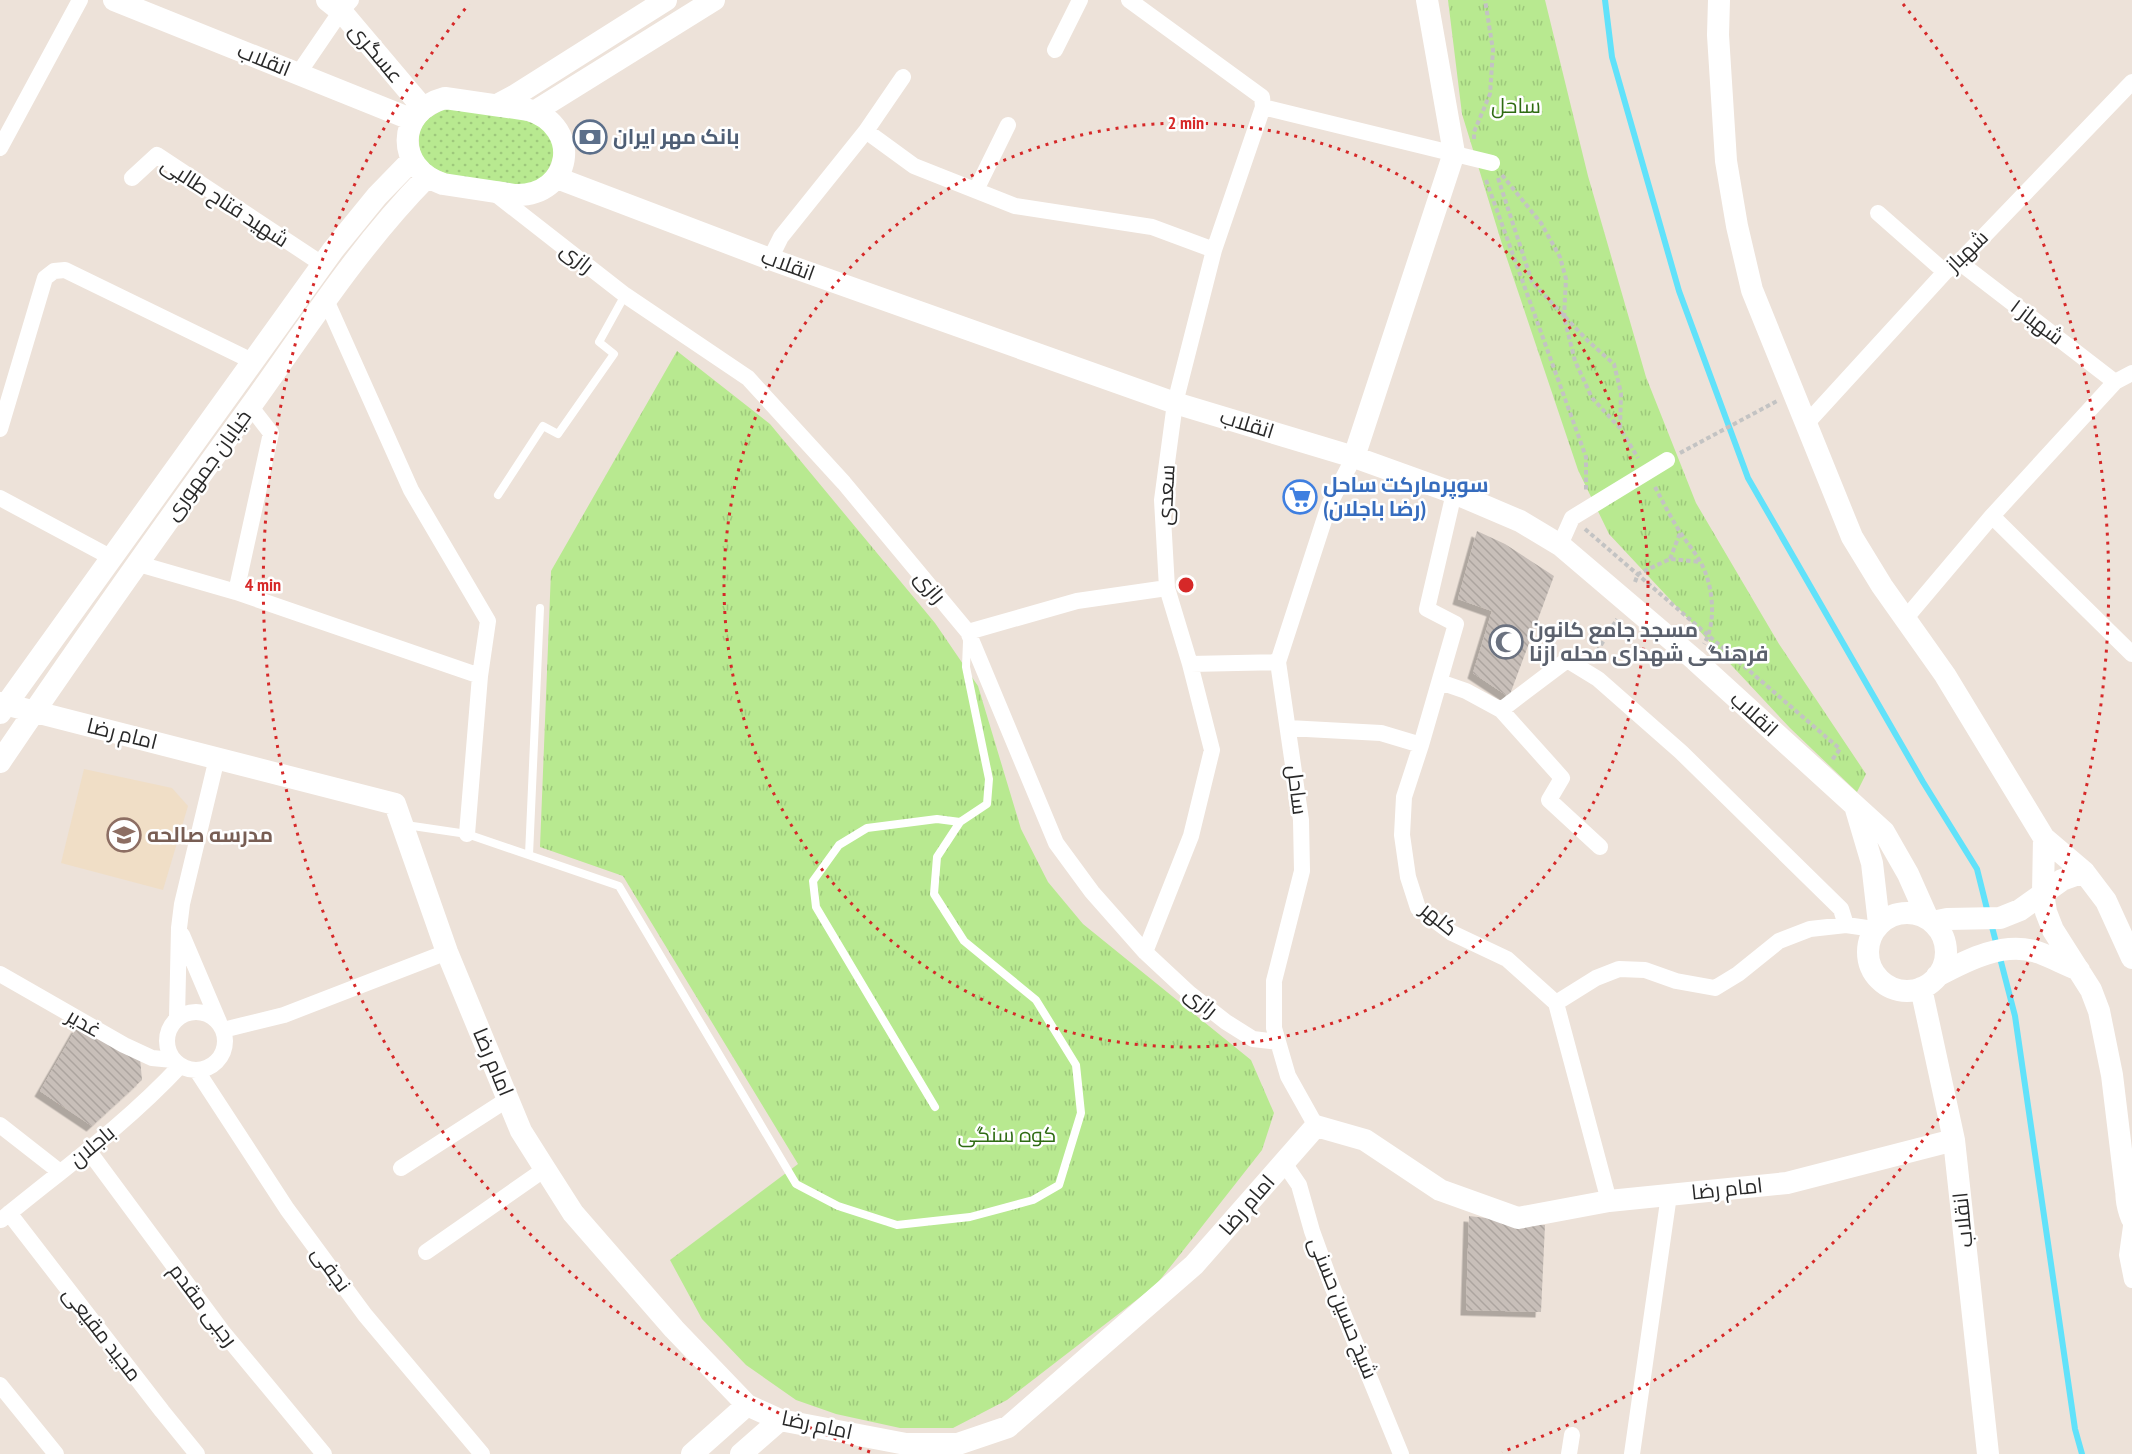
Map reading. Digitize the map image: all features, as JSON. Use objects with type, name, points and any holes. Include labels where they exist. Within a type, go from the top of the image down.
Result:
[{"type":"street","points":[[0,148],[80,0]]},
{"type":"street","name":"انقلاب","points":[[114,0],[298,74],[418,114]]},
{"type":"street","points":[[497,105],[666,0]]},
{"type":"street","points":[[534,112],[714,0]]},
{"type":"street","points":[[1054,50],[1080,0]]},
{"type":"street","points":[[1130,0],[1262,97],[1263,107],[1492,163]]},
{"type":"street","points":[[1354,457],[1465,157],[1427,0]]},
{"type":"street","points":[[1719,0],[1718,35],[1726,160],[1737,226],[1752,290],[1852,537],[1882,586],[1945,675],[2044,838],[2084,872],[2125,924],[2132,958]]},
{"type":"street","points":[[298,74],[339,4]]},
{"type":"street","name":"عسگری","points":[[339,4],[418,114]]},
{"type":"street","points":[[770,259],[781,237],[866,131],[903,77]]},
{"type":"street","name":"شهباز","points":[[1806,424],[1945,272],[1959,262],[2132,82]]},
{"type":"street","points":[[445,98],[534,112],[550,121],[558,130],[565,154],[563,166],[549,186],[526,196],[443,184],[419,169],[407,140],[418,114],[433,101],[445,98]]},
{"type":"street","name":"سعدی","points":[[1145,952],[1191,836],[1212,750],[1190,664],[1167,588],[1162,500],[1175,402],[1214,250],[1263,107]]},
{"type":"street","points":[[976,190],[1008,125]]},
{"type":"street","points":[[866,131],[914,166],[1015,206],[1152,226],[1214,250]]},
{"type":"street","name":"شهید فتاح طالبی","points":[[132,178],[157,155],[322,264]]},
{"type":"street","name":"خیابان جمهوری","points":[[2,707],[112,558],[322,264],[377,196],[419,169]]},
{"type":"street","name":"خیابان جمهوری","points":[[0,762],[250,406],[391,214],[419,169]]},
{"type":"street","name":"انقلاب","points":[[556,178],[770,259],[1175,402],[1354,457],[1520,521],[1560,545],[1695,660],[1884,832],[1935,920]]},
{"type":"street","name":"رازی","points":[[492,192],[625,295],[748,378],[844,483],[968,632],[1056,843],[1092,892],[1145,952],[1189,993],[1226,1022],[1253,1039],[1278,1042]]},
{"type":"street","points":[[1878,213],[1945,272]]},
{"type":"street","name":"شهباز ۱","points":[[1959,262],[2115,382]]},
{"type":"street","points":[[0,429],[45,278],[54,271],[65,270],[252,361]]},
{"type":"street","points":[[326,300],[411,490],[488,621],[480,676],[467,834]]},
{"type":"street","points":[[1905,619],[1992,516],[2115,382],[2132,373]]},
{"type":"street","points":[[236,592],[271,433],[250,406]]},
{"type":"street","name":"ساحل","points":[[1316,1126],[1288,1076],[1274,1028],[1274,981],[1302,871],[1301,820],[1278,662],[1329,505],[1354,457]]},
{"type":"street","points":[[1560,545],[1579,514],[1666,460]]},
{"type":"street","name":"کلهر","points":[[1454,494],[1428,609],[1456,624],[1404,797],[1402,835],[1408,877],[1418,908],[1452,933],[1507,959],[1556,1003]]},
{"type":"street","points":[[0,498],[112,558]]},
{"type":"street","points":[[1992,516],[2132,654]]},
{"type":"street","points":[[139,564],[236,592],[480,676]]},
{"type":"street","points":[[968,632],[1077,601],[1167,588]]},
{"type":"street","points":[[1501,710],[1567,660],[1598,679],[1680,752],[1812,879],[1841,909],[1846,925]]},
{"type":"street","points":[[1190,664],[1278,662]]},
{"type":"street","points":[[1440,682],[1466,691],[1501,710],[1562,778],[1549,800],[1600,847]]},
{"type":"street","name":"امام رضا","points":[[2,707],[35,712],[395,804],[447,952],[521,1131],[573,1213],[674,1329],[747,1405],[780,1420],[906,1444],[958,1444],[1008,1427],[1194,1265],[1316,1126],[1365,1140],[1440,1190],[1518,1218],[1609,1201],[1787,1183],[1954,1140]]},
{"type":"street","points":[[1288,728],[1381,734],[1421,745]]},
{"type":"street","points":[[177,1018],[179,928],[182,904],[217,758]]},
{"type":"street","points":[[1856,808],[1872,863],[1877,927]]},
{"type":"street","points":[[2044,838],[2040,896],[2053,930],[2080,971],[2099,1011],[2112,1075],[2127,1205],[2132,1219],[2127,1255],[2132,1280]]},
{"type":"street","points":[[2080,971],[2038,952],[2015,949],[1978,956],[1909,990],[1896,989],[1885,984],[1876,976],[1870,965],[1868,953],[1869,941],[1877,927],[1890,916],[1902,913],[1935,920],[2000,918],[2020,910],[2062,880],[2084,872]]},
{"type":"street","points":[[1935,920],[1945,942],[1946,954],[1938,977]]},
{"type":"street","points":[[1609,1201],[1556,1003],[1596,978],[1619,969],[1645,970],[1676,981],[1715,988],[1738,974],[1779,941],[1810,929],[1846,925],[1877,927]]},
{"type":"street","points":[[179,928],[221,1027],[225,1039],[221,1057],[207,1068],[197,1071],[188,1070],[176,1063],[166,1043],[171,1025],[177,1018],[194,1012],[203,1013],[221,1027],[284,1014],[447,952]]},
{"type":"street","name":"غدیر","points":[[0,974],[124,1045],[152,1058],[176,1063]]},
{"type":"street","name":"انقلاب","points":[[1938,977],[1988,1454]]},
{"type":"street","name":"باجلان","points":[[4,1217],[88,1150],[156,1091],[176,1063]]},
{"type":"street","name":"نجفی","points":[[197,1071],[287,1209],[365,1315],[482,1454]]},
{"type":"street","points":[[2112,1075],[2123,1086],[2132,1087]]},
{"type":"street","points":[[401,1168],[508,1099]]},
{"type":"street","points":[[0,1125],[60,1172]]},
{"type":"street","name":"رجبی مقدم","points":[[88,1150],[222,1331],[324,1454]]},
{"type":"street","name":"شیخ حسین حسنی","points":[[1284,1162],[1299,1185],[1312,1231],[1332,1286],[1401,1454]]},
{"type":"street","points":[[2126,1191],[2132,1168]]},
{"type":"street","points":[[426,1252],[545,1169]]},
{"type":"street","points":[[1632,1454],[1670,1195]]},
{"type":"street","name":"مجید مقیعی","points":[[4,1217],[198,1454]]},
{"type":"street","points":[[0,1385],[56,1454]]},
{"type":"street","points":[[692,1454],[747,1405]]},
{"type":"street","points":[[741,1454],[780,1420]]},
{"type":"street","points":[[1569,1454],[1572,1435]]},
{"type":"lane","points":[[498,495],[543,426],[558,434],[614,354],[599,342],[625,295]]},
{"type":"lane","points":[[528,855],[540,608]]},
{"type":"lane","points":[[402,825],[467,834],[619,886],[796,1184],[838,1206],[897,1225],[970,1217],[1033,1200],[1059,1185],[1081,1113],[1076,1065],[1036,1000],[964,942],[934,894],[937,857],[960,822],[987,804],[989,779],[966,667],[968,632]]},
{"type":"lane","points":[[935,1107],[816,907],[813,881],[838,845],[867,828],[937,819],[960,822]]},
{"type":"path","points":[[1485,0],[1493,50],[1490,94],[1465,157],[1490,185],[1587,458],[1579,514],[1709,635],[1840,749],[1821,775]]},
{"type":"path","points":[[1492,163],[1532,282],[1564,317],[1614,363],[1621,393],[1620,428]]},
{"type":"path","points":[[1492,163],[1541,223],[1560,257],[1566,279],[1564,317],[1575,361],[1592,398],[1620,428],[1680,532],[1701,562],[1707,576],[1712,608],[1709,635],[1695,660]]},
{"type":"path","points":[[1666,460],[1769,406]]},
{"type":"path","points":[[1670,559],[1680,532]]},
{"type":"shaded area","name":"مدرسه صالحه","points":[[84,769],[172,788],[188,806],[163,890],[61,863]]},
{"type":"green space","name":"ساحل","points":[[1448,0],[1545,0],[1588,176],[1646,377],[1696,503],[1779,644],[1866,774],[1857,792],[1790,728],[1609,534],[1578,470],[1502,244],[1462,114]]},
{"type":"green space","points":[[447,108],[508,116],[541,127],[548,133],[554,151],[548,169],[534,183],[525,186],[463,178],[437,170],[427,163],[421,153],[419,140],[421,128],[427,120]]},
{"type":"green space","name":"کوه سنگی","points":[[677,351],[770,424],[935,623],[978,686],[1021,829],[1048,882],[1083,924],[1251,1060],[1274,1113],[1262,1150],[1156,1285],[1007,1400],[953,1428],[900,1428],[836,1414],[796,1400],[746,1365],[702,1319],[670,1260],[798,1164],[623,876],[540,847],[551,571]]},
{"type":"building","name":"مسجد جامع کانون فرهنگی شهدای محله ازنا","points":[[1477,531],[1505,544],[1554,576],[1509,697],[1473,673],[1492,611],[1458,599]]},
{"type":"building","points":[[77,1027],[140,1058],[142,1080],[92,1126],[40,1091]]},
{"type":"building","points":[[1469,1216],[1545,1225],[1541,1312],[1466,1310]]},
{"type":"waterway","points":[[1605,0],[1612,57],[1679,291],[1748,478],[1923,782],[1977,869],[1988,913]]},
{"type":"waterway","points":[[1991,923],[2015,1016],[2075,1429],[2082,1454]]},
{"type":"place","name":"بانک مهر ایران","points":[[590,137]]},
{"type":"place","name":"سوپرمارکت ساحل (رضا باجلان)","points":[[1300,497]]},
{"type":"place","name":"مسجد جامع کانون فرهنگی شهدای محله ازنا","points":[[1506,642]]},
{"type":"place","name":"مدرسه صالحه","points":[[124,835]]}]
